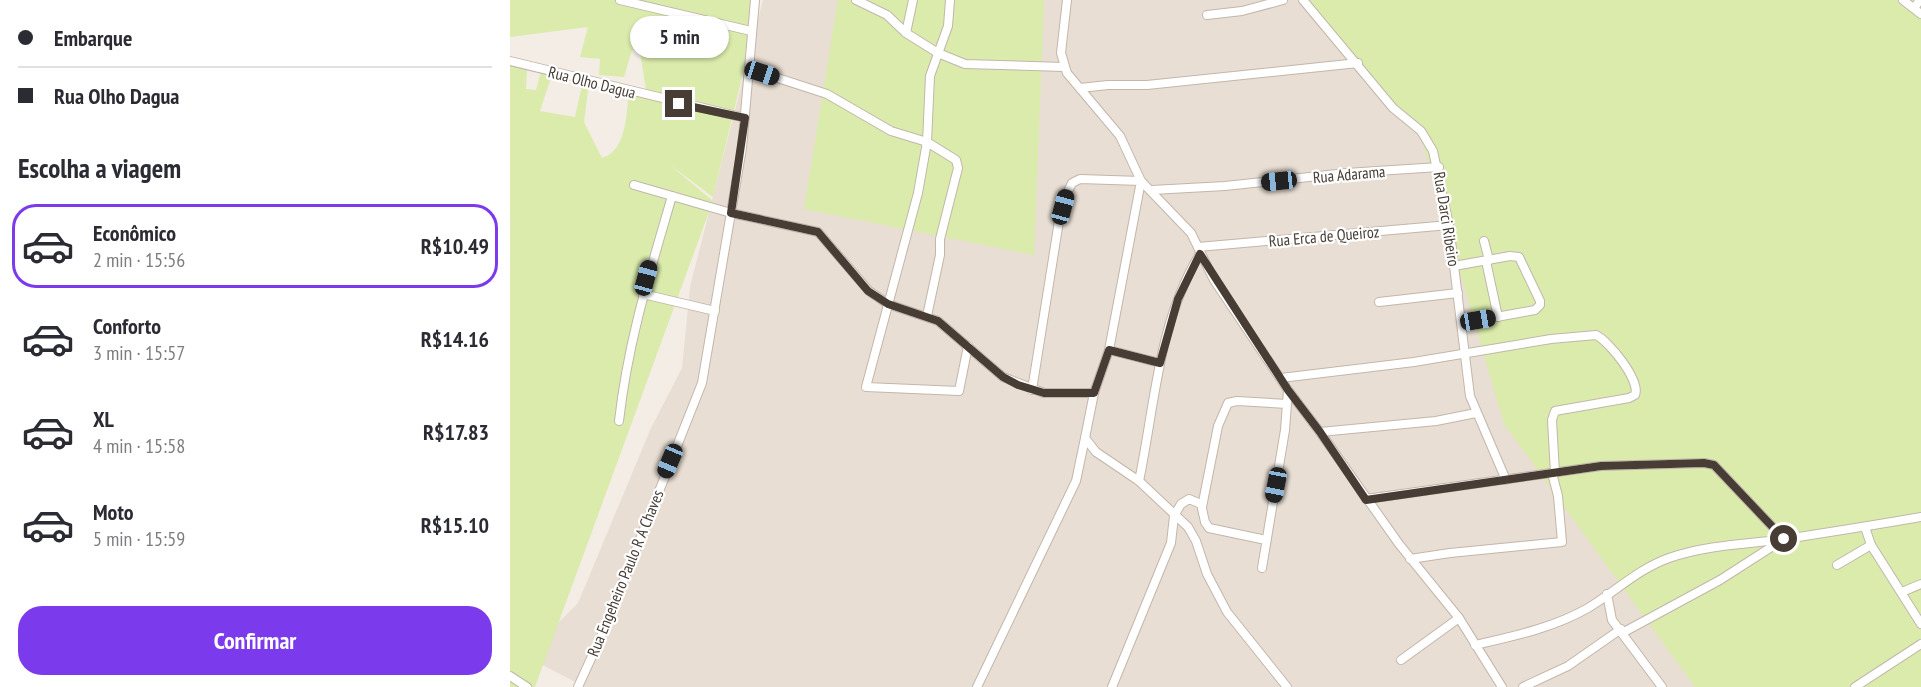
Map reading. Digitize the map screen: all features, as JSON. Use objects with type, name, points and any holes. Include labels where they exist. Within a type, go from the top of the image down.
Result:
[{"type":"street","points":[[620,0],[751,31]]},
{"type":"street","name":"Rua Engeheiro Paulo R A Chaves","points":[[578,687],[697,399],[715,311],[745,118],[754,0]]},
{"type":"street","points":[[856,0],[887,15],[906,33],[938,53],[965,64],[1064,67]]},
{"type":"street","points":[[906,33],[913,0]]},
{"type":"street","points":[[950,0],[948,26],[930,76],[927,142],[918,193],[866,387],[959,391],[968,346]]},
{"type":"street","points":[[1067,0],[1061,53],[1064,67],[1120,136],[1141,181],[1185,225],[1214,280],[1288,390],[1410,559],[1459,618],[1502,687]]},
{"type":"street","points":[[1207,15],[1242,10],[1283,0]]},
{"type":"street","name":"Rua Darci Ribeiro","points":[[1303,0],[1358,63],[1393,108],[1428,140],[1439,167],[1449,225],[1463,323],[1464,354],[1470,396],[1506,480]]},
{"type":"street","points":[[1903,0],[1921,14]]},
{"type":"street","points":[[1914,8],[1920,0]]},
{"type":"street","name":"Rua Olho Dagua","points":[[510,61],[745,118]]},
{"type":"street","points":[[1080,88],[1147,85],[1358,63]]},
{"type":"street","points":[[750,69],[808,86],[842,102],[891,131],[927,142],[956,160],[958,168],[940,239],[940,255],[927,316]]},
{"type":"street","name":"Rua Adarama","points":[[1152,190],[1225,186],[1346,173],[1439,167]]},
{"type":"street","points":[[1032,390],[1059,221],[1072,183],[1080,179],[1095,178],[1141,181]]},
{"type":"street","points":[[977,687],[1076,481],[1094,393],[1109,350],[1141,181]]},
{"type":"street","points":[[634,185],[731,213],[818,232],[829,242],[858,280],[888,304],[927,316],[968,346],[1003,377],[1044,393],[1094,393]]},
{"type":"street","points":[[619,421],[625,373],[642,294],[672,196]]},
{"type":"street","name":"Rua Erca de Queiroz","points":[[1199,251],[1449,225]]},
{"type":"street","points":[[1484,241],[1498,317]]},
{"type":"street","points":[[1139,481],[1160,363],[1178,299],[1199,251]]},
{"type":"street","points":[[1454,266],[1519,257],[1540,301],[1539,308],[1535,310],[1463,323]]},
{"type":"street","points":[[1379,302],[1458,293]]},
{"type":"street","points":[[642,294],[715,311]]},
{"type":"street","points":[[1281,378],[1596,335],[1611,349],[1635,380],[1637,390],[1635,395],[1555,411],[1552,420],[1554,473],[1562,542],[1410,559]]},
{"type":"street","points":[[1109,350],[1160,363]]},
{"type":"street","points":[[1262,568],[1280,467],[1288,390]]},
{"type":"street","points":[[1266,540],[1209,528],[1202,507],[1218,426],[1228,403],[1237,401],[1287,404]]},
{"type":"street","points":[[1320,432],[1383,424],[1436,421],[1476,413]]},
{"type":"street","points":[[1085,438],[1102,458],[1139,481],[1188,527],[1196,541],[1207,574],[1227,612],[1287,687]]},
{"type":"street","points":[[1366,500],[1554,473],[1652,462],[1711,464],[1784,539]]},
{"type":"street","points":[[1112,687],[1171,543],[1174,516],[1186,500],[1194,500],[1202,507]]},
{"type":"street","points":[[1475,645],[1551,626],[1577,614],[1636,575],[1675,556],[1721,546],[1784,539],[1921,517]]},
{"type":"street","points":[[1196,541],[1206,524]]},
{"type":"street","points":[[1865,527],[1872,545],[1921,624]]},
{"type":"street","points":[[1524,687],[1568,666],[1622,630],[1720,580],[1784,539]]},
{"type":"street","points":[[1837,565],[1872,545]]},
{"type":"street","points":[[1902,592],[1921,584]]},
{"type":"street","points":[[1607,594],[1612,620],[1622,630],[1662,687]]},
{"type":"street","points":[[1401,660],[1459,618]]},
{"type":"street","points":[[1855,687],[1921,644]]},
{"type":"street","points":[[510,676],[527,687]]},
{"type":"shaded area","points":[[763,0],[1315,0],[1921,687],[585,687],[525,656],[578,603],[651,428],[682,368],[690,287]]},
{"type":"green space","points":[[510,0],[752,0],[743,73],[713,197],[669,164],[713,201],[535,687],[510,687],[510,65],[527,69],[526,89],[536,90],[541,71],[552,74],[540,111],[575,117],[583,81],[589,83],[584,122],[602,158],[610,154],[621,140],[629,93],[647,96],[640,52],[632,50],[624,77],[599,75],[600,59],[580,57],[588,27],[510,37]]},
{"type":"green space","points":[[838,0],[1044,0],[1034,255],[804,209]]},
{"type":"green space","points":[[1305,0],[1921,0],[1921,687],[1695,687],[1504,424],[1415,116],[1413,126]]},
{"type":"route","points":[[679,104],[745,118],[731,213],[809,228],[818,232],[829,242],[868,291],[888,304],[938,321],[1003,377],[1018,385],[1044,393],[1094,393],[1109,350],[1160,363],[1178,299],[1190,270],[1200,254],[1214,280],[1288,390],[1320,432],[1366,500],[1601,466],[1652,462],[1704,463],[1714,465],[1784,539]]}]
